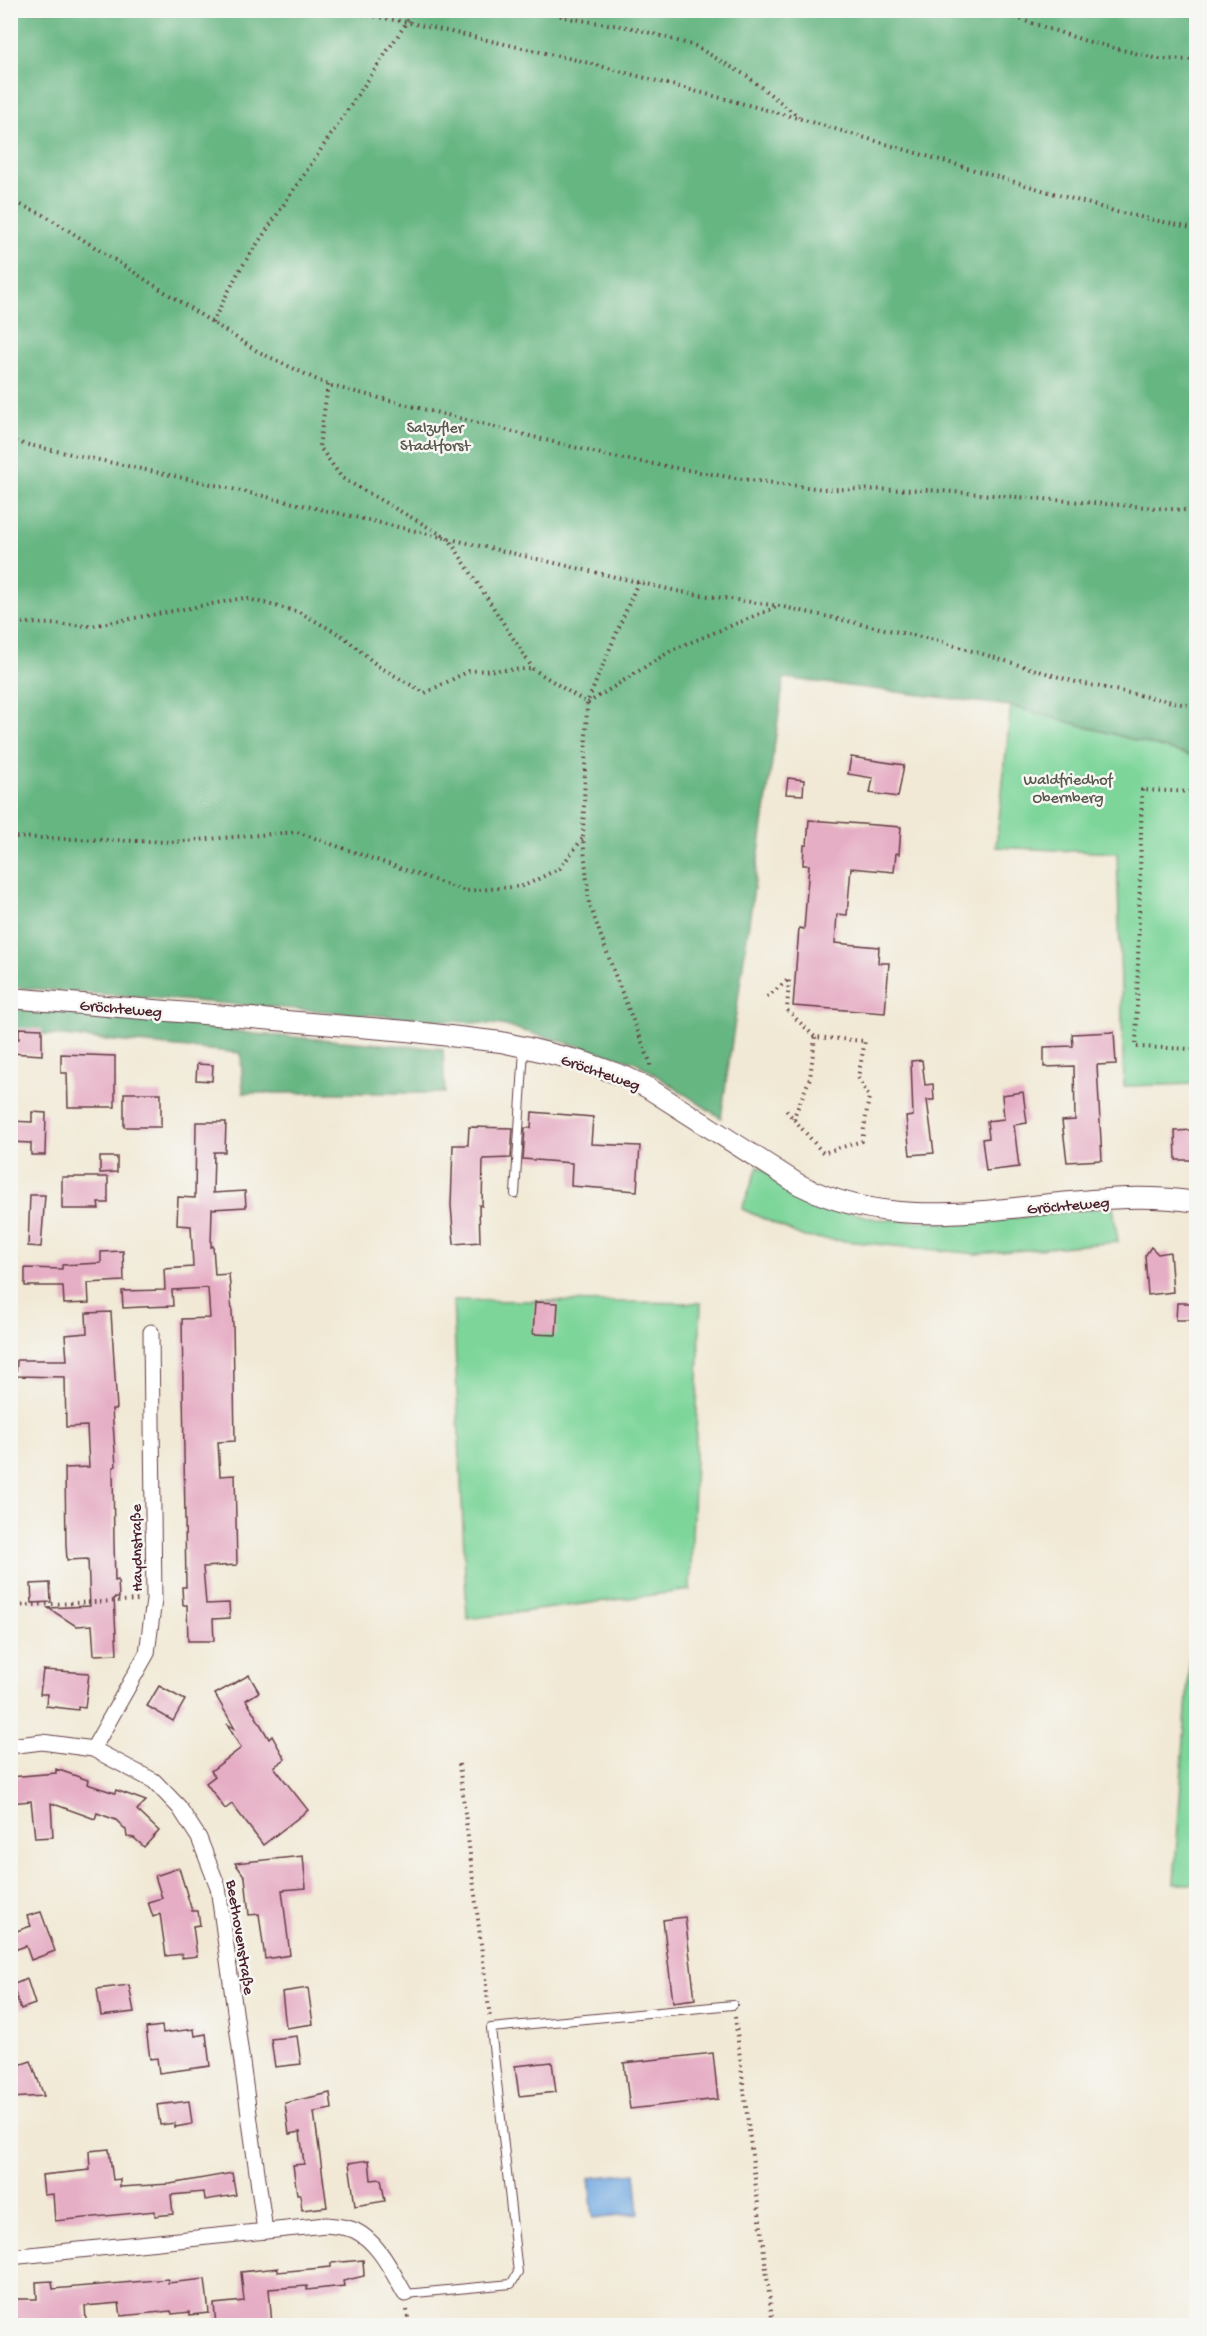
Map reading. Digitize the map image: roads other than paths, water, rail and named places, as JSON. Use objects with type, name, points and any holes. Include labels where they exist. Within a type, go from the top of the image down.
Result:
[{"type":"street","name":"Gröchteweg","points":[[10,998],[406,1031],[501,1042],[524,1047],[584,1062],[626,1077],[648,1088],[798,1184],[856,1207],[914,1214],[944,1214],[1110,1199],[1153,1198],[1197,1202]]},
{"type":"street","name":"Haydnstraße","points":[[93,1749],[147,1653],[154,1600],[151,1332]]},
{"type":"street","name":"Beethovenstraße","points":[[10,1746],[42,1742],[93,1749],[154,1781],[179,1807],[199,1838],[218,1887],[265,2231]]},
{"type":"street","points":[[10,2257],[326,2225],[354,2230],[382,2255],[405,2294]]},
{"type":"lane","points":[[515,1194],[524,1047]]},
{"type":"lane","points":[[405,2294],[511,2284],[518,2273],[491,2028],[733,2005]]},
{"type":"water","points":[[635,2173],[639,2213],[593,2218],[589,2178]]},
{"type":"park label","name":"Salzufler Stadtforst","points":[[435,435]]},
{"type":"park label","name":"Waldfriedhof Obernberg","points":[[1068,787]]}]
